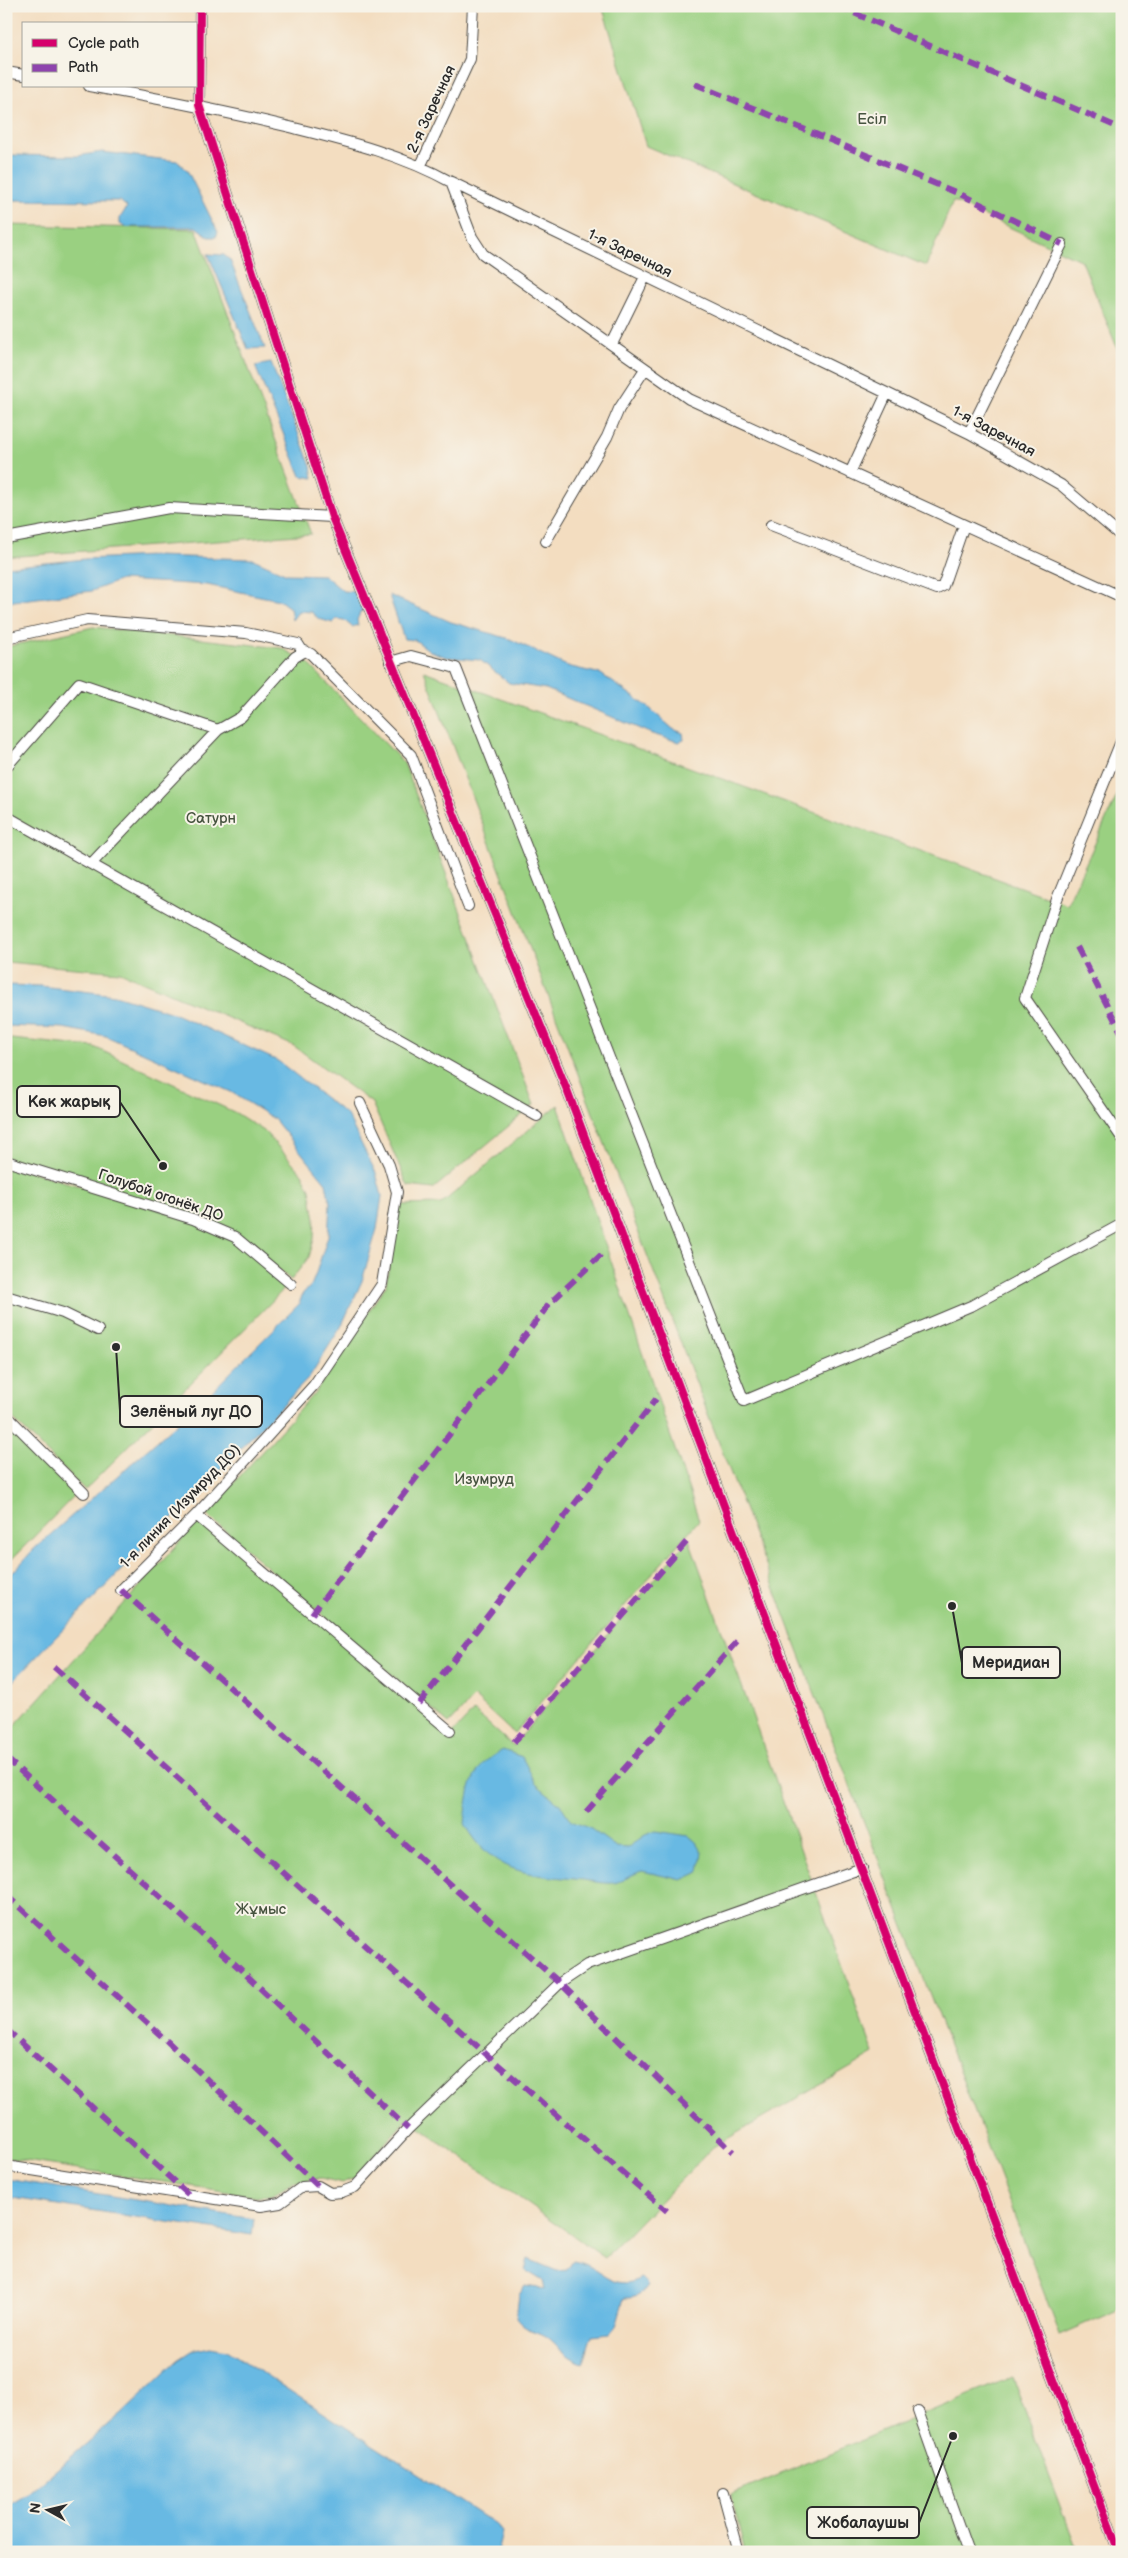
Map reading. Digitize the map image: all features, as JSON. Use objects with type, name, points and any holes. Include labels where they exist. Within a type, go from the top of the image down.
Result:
[{"type":"street","points":[[200,6],[200,105],[332,517],[567,1090],[1119,2552]]},
{"type":"street","name":"2-я Заречная","points":[[421,165],[470,59],[472,6]]},
{"type":"street","points":[[6,72],[22,75]]},
{"type":"street","name":"1-я Заречная","points":[[100,88],[200,105],[354,142],[421,165],[645,277],[969,433],[1061,485],[1122,537]]},
{"type":"street","points":[[452,182],[479,250],[689,399],[1122,596]]},
{"type":"street","points":[[969,433],[1062,244]]},
{"type":"street","points":[[612,344],[645,277]]},
{"type":"street","points":[[546,541],[607,437],[619,409],[645,369]]},
{"type":"street","points":[[850,472],[887,393]]},
{"type":"street","points":[[6,538],[169,508],[332,517]]},
{"type":"street","points":[[771,525],[923,586],[937,589],[943,586],[964,525]]},
{"type":"street","points":[[6,638],[87,620],[246,633],[298,644],[303,652],[311,654],[411,755],[468,906]]},
{"type":"street","points":[[91,864],[218,730],[242,717],[295,657],[303,652]]},
{"type":"street","points":[[390,662],[411,656],[456,668],[744,1401],[973,1304],[1122,1224]]},
{"type":"street","points":[[6,767],[79,684],[218,730]]},
{"type":"street","points":[[1122,739],[1058,898],[1025,998],[1122,1138]]},
{"type":"street","points":[[6,816],[537,1116]]},
{"type":"street","name":"1-я линия (Изумруд ДО)","points":[[121,1590],[196,1515],[314,1385],[382,1284],[397,1192],[389,1165],[360,1103]]},
{"type":"street","name":"Голубой огонёк ДО","points":[[6,1161],[193,1219],[235,1236],[291,1284]]},
{"type":"street","points":[[6,1296],[63,1313],[98,1330]]},
{"type":"street","points":[[6,1415],[84,1493]]},
{"type":"street","points":[[196,1515],[450,1731]]},
{"type":"street","points":[[6,2166],[261,2206],[280,2203],[302,2187],[318,2186],[330,2193],[342,2192],[355,2187],[408,2129],[560,1983],[587,1965],[862,1868]]},
{"type":"street","points":[[918,2411],[968,2552]]},
{"type":"street","points":[[723,2493],[739,2552]]},
{"type":"green space","name":"Есіл","points":[[602,6],[1122,6],[1122,360],[1082,261],[953,201],[926,266],[646,146]]},
{"type":"green space","points":[[6,225],[196,229],[311,534],[6,557]]},
{"type":"green space","name":"Сатурн","points":[[93,627],[281,648],[307,662],[404,763],[534,1105],[433,1189],[408,1186],[372,1103],[294,1046],[120,972],[6,962],[6,647]]},
{"type":"green space","points":[[424,671],[1067,904],[1122,785],[1122,2308],[1060,2335]]},
{"type":"green space","points":[[6,1040],[94,1047],[236,1113],[264,1131],[302,1173],[310,1189],[315,1220],[314,1239],[309,1257],[291,1280],[235,1234],[6,1159]]},
{"type":"green space","name":"Изумруд","points":[[558,1105],[699,1520],[514,1734],[474,1697],[449,1724],[206,1514],[316,1391],[386,1285],[398,1205],[441,1204]]},
{"type":"green space","points":[[6,1164],[195,1221],[234,1238],[290,1283],[85,1490],[6,1412]]},
{"type":"green space","points":[[6,1422],[77,1493],[6,1565]]},
{"type":"green space","name":"Жұмыс","points":[[202,1517],[451,1735],[474,1711],[513,1746],[689,1539],[874,2054],[713,2147],[605,2258],[407,2119],[354,2178],[342,2183],[321,2178],[294,2182],[272,2195],[256,2196],[6,2158],[6,1735]]},
{"type":"green space","points":[[1012,2377],[1078,2552],[745,2552],[731,2495]]},
{"type":"water","points":[[102,152],[177,161],[187,170],[218,232],[216,237],[209,237],[196,227],[125,227],[120,224],[120,218],[127,207],[120,201],[6,200],[6,155],[77,156]]},
{"type":"water","points":[[208,254],[224,255],[230,260],[265,348],[248,349]]},
{"type":"water","points":[[271,363],[311,466],[313,478],[301,476],[255,366]]},
{"type":"water","points":[[153,556],[253,559],[287,574],[324,575],[343,591],[359,592],[366,611],[361,611],[357,620],[358,625],[352,627],[344,620],[336,619],[333,623],[319,619],[311,612],[299,611],[292,620],[290,608],[279,600],[207,585],[121,580],[92,591],[14,601],[6,604],[6,567],[85,559]]},
{"type":"water","points":[[389,595],[451,622],[510,639],[567,666],[601,674],[647,706],[673,729],[683,733],[684,740],[679,742],[652,734],[546,689],[509,683],[480,660],[446,657],[430,651],[415,640],[404,639]]},
{"type":"water","points":[[6,985],[41,986],[115,995],[173,1013],[278,1061],[347,1115],[376,1173],[382,1196],[377,1229],[362,1281],[341,1327],[308,1379],[6,1688],[6,1580],[34,1549],[198,1405],[299,1304],[303,1293],[311,1286],[328,1236],[330,1203],[326,1183],[274,1119],[231,1092],[106,1036],[63,1028],[6,1026]]},
{"type":"water","points":[[503,1750],[522,1757],[536,1784],[560,1804],[571,1821],[591,1829],[616,1847],[627,1848],[645,1835],[656,1831],[689,1836],[696,1842],[702,1852],[699,1872],[682,1880],[642,1871],[618,1882],[604,1883],[526,1872],[512,1868],[499,1861],[475,1840],[465,1824],[470,1790],[477,1772],[492,1757]]},
{"type":"water","points":[[6,2179],[254,2219],[252,2235],[6,2197]]},
{"type":"water","points":[[528,2259],[557,2271],[567,2270],[573,2261],[591,2268],[613,2281],[621,2283],[641,2278],[648,2285],[638,2296],[624,2298],[616,2326],[610,2334],[592,2336],[583,2363],[569,2356],[546,2336],[528,2329],[516,2318],[519,2295],[525,2286],[545,2289],[543,2281],[525,2270]]},
{"type":"water","points":[[210,2347],[227,2350],[496,2525],[502,2532],[497,2552],[6,2552],[6,2507],[29,2493],[121,2414],[178,2360],[192,2351]]},
{"type":"marked path","points":[[838,6],[1122,129]]},
{"type":"marked path","points":[[695,84],[960,194],[1062,244]]},
{"type":"marked path","points":[[1077,947],[1122,1034]]},
{"type":"marked path","points":[[312,1614],[550,1303],[601,1255]]},
{"type":"marked path","points":[[419,1704],[656,1399]]},
{"type":"marked path","points":[[514,1742],[689,1539]]},
{"type":"marked path","points":[[121,1590],[560,1983],[733,2152]]},
{"type":"marked path","points":[[586,1812],[739,1639]]},
{"type":"marked path","points":[[54,1667],[486,2054],[667,2211]]},
{"type":"marked path","points":[[6,1758],[237,1966],[408,2129]]},
{"type":"marked path","points":[[6,1895],[168,2042],[318,2186]]},
{"type":"marked path","points":[[6,2029],[189,2195]]},
{"type":"cycle path","points":[[200,6],[199,105],[332,517],[567,1090],[1119,2552]]},
{"type":"place","name":"Көк жарық","points":[[163,1166]]},
{"type":"place","name":"Зелёный луг ДО","points":[[116,1347]]},
{"type":"place","name":"Меридиан","points":[[952,1606]]},
{"type":"place","name":"Жобалаушы","points":[[953,2436]]}]
